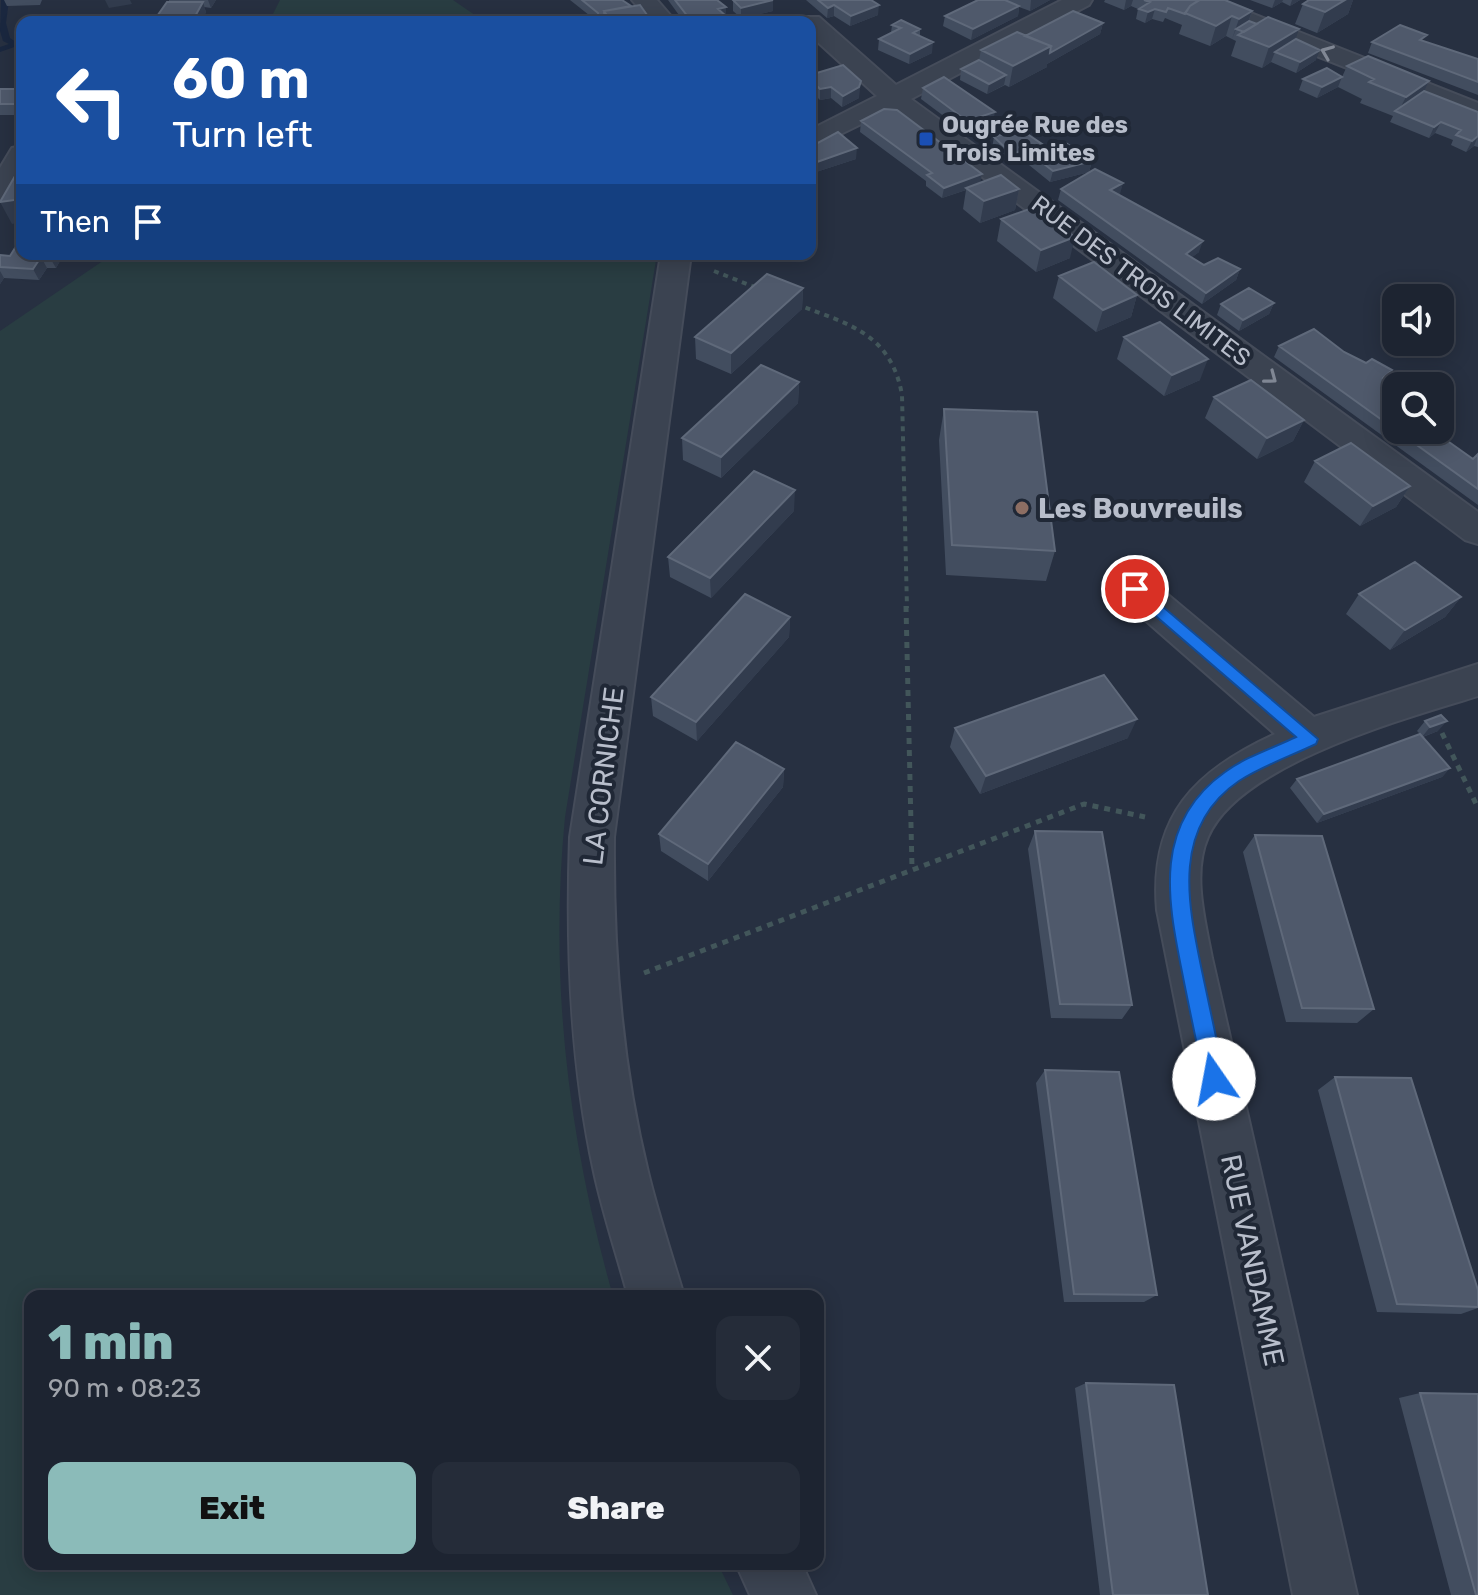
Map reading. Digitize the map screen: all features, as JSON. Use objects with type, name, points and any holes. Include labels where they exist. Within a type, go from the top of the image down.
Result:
[{"type":"street","points":[[644,0],[659,16]]},
{"type":"street","points":[[816,138],[1080,0]]},
{"type":"street","points":[[1197,0],[1478,112]]},
{"type":"street","name":"RUE DES TROIS LIMITES","points":[[816,28],[894,97],[1478,531]]},
{"type":"street","points":[[0,192],[16,164]]},
{"type":"street","name":"LA CORNICHE","points":[[654,1290],[621,1173],[605,1088],[595,993],[590,897],[592,837],[675,260]]},
{"type":"street","points":[[1135,589],[1310,739]]},
{"type":"street","name":"RUE VANDAMME","points":[[1325,1595],[1178,901],[1179,861],[1187,830],[1205,802],[1232,776],[1310,739],[1478,680]]},
{"type":"street","points":[[771,1570],[784,1595]]},
{"type":"path","points":[[686,260],[764,291]]},
{"type":"path","points":[[793,303],[852,327],[880,345],[894,361],[902,395],[912,868]]},
{"type":"path","points":[[1424,697],[1478,808]]},
{"type":"path","points":[[595,993],[1084,804],[1110,807],[1187,830]]},
{"type":"green space","points":[[280,0],[453,0],[476,16],[272,16]]},
{"type":"green space","points":[[104,260],[656,260],[565,817],[561,878],[559,938],[566,1058],[584,1177],[611,1290],[24,1290],[24,1570],[721,1570],[733,1595],[0,1595],[0,331]]},
{"type":"building","points":[[582,0],[622,0],[631,6],[604,11],[604,16],[598,16]]},
{"type":"building","points":[[675,0],[717,0],[726,7],[718,9],[726,16],[687,16]]},
{"type":"building","points":[[733,0],[773,0],[741,8]]},
{"type":"building","points":[[818,0],[871,0],[879,5],[851,16],[834,5],[828,8]]},
{"type":"building","points":[[978,0],[1005,0],[1019,6],[973,29],[945,16]]},
{"type":"building","points":[[1144,0],[1199,0],[1185,14],[1168,8],[1166,12],[1139,9],[1150,2]]},
{"type":"building","points":[[1200,0],[1225,0],[1252,11],[1239,19],[1232,16],[1216,26],[1185,13]]},
{"type":"building","points":[[1309,0],[1345,0],[1325,12],[1303,4]]},
{"type":"building","points":[[167,2],[203,2],[195,16],[157,16]]},
{"type":"building","points":[[640,5],[648,16],[608,16],[604,11]]},
{"type":"building","points":[[1073,11],[1103,23],[1050,53],[1051,46],[1025,36]]},
{"type":"building","points":[[1268,17],[1299,29],[1269,47],[1238,35]]},
{"type":"building","points":[[901,20],[920,29],[913,33],[933,42],[910,54],[879,39],[901,28],[892,25]]},
{"type":"building","points":[[1249,21],[1257,24],[1244,32],[1236,29]]},
{"type":"building","points":[[1400,25],[1427,35],[1420,40],[1478,59],[1478,82],[1372,42]]},
{"type":"building","points":[[1017,32],[1051,46],[1013,66],[981,50]]},
{"type":"building","points":[[1296,39],[1320,50],[1300,62],[1275,52]]},
{"type":"building","points":[[1368,56],[1429,81],[1406,97],[1369,82],[1374,79],[1347,66]]},
{"type":"building","points":[[979,60],[1006,75],[989,84],[961,69]]},
{"type":"building","points":[[843,65],[861,81],[859,87],[843,96],[831,87],[820,89],[816,85],[816,73]]},
{"type":"building","points":[[1327,68],[1342,77],[1322,87],[1303,79]]},
{"type":"building","points":[[944,77],[995,112],[967,121],[923,88]]},
{"type":"building","points":[[0,89],[16,89],[16,104],[0,104]]},
{"type":"building","points":[[1424,91],[1478,112],[1478,136],[1472,141],[1456,135],[1461,130],[1441,122],[1434,127],[1395,111]]},
{"type":"building","points":[[884,109],[897,110],[982,174],[944,188],[927,175],[932,173],[861,121]]},
{"type":"building","points":[[1020,129],[1042,144],[1012,154],[994,137]]},
{"type":"building","points":[[838,132],[857,148],[816,162],[816,144]]},
{"type":"building","points":[[1066,143],[1092,161],[1053,171],[1031,154]]},
{"type":"building","points":[[1095,169],[1123,183],[1110,190],[1203,241],[1186,254],[1204,265],[1218,258],[1240,269],[1206,293],[1061,189]]},
{"type":"building","points":[[16,174],[16,200],[0,202]]},
{"type":"building","points":[[1001,175],[1019,189],[984,201],[966,188]]},
{"type":"building","points":[[1035,207],[1075,237],[1041,250],[1001,219]]},
{"type":"building","points":[[16,246],[16,260],[39,260],[33,269],[0,267],[0,255],[10,256]]},
{"type":"building","points":[[1094,262],[1137,295],[1103,310],[1059,276]]},
{"type":"building","points":[[767,274],[803,288],[731,353],[695,337]]},
{"type":"building","points":[[1249,288],[1274,303],[1243,320],[1221,304]]},
{"type":"building","points":[[1160,322],[1208,359],[1172,375],[1124,337]]},
{"type":"building","points":[[1314,329],[1344,352],[1366,363],[1372,359],[1392,370],[1382,372],[1382,420],[1279,346]]},
{"type":"building","points":[[761,365],[799,382],[721,457],[682,438]]},
{"type":"building","points":[[1251,380],[1304,420],[1267,438],[1214,397]]},
{"type":"building","points":[[944,409],[1037,412],[1055,551],[952,545]]},
{"type":"building","points":[[1351,443],[1410,486],[1373,506],[1315,461]]},
{"type":"building","points":[[1415,444],[1452,444],[1473,459],[1478,454],[1478,489]]},
{"type":"building","points":[[754,471],[795,490],[710,578],[668,557]]},
{"type":"building","points":[[1415,562],[1461,597],[1405,630],[1359,594]]},
{"type":"building","points":[[745,594],[790,617],[696,722],[651,697]]},
{"type":"building","points":[[1104,675],[1137,719],[986,776],[955,728]]},
{"type":"building","points":[[1441,715],[1447,721],[1430,727],[1425,721]]},
{"type":"building","points":[[1420,734],[1450,768],[1324,814],[1297,779]]},
{"type":"building","points":[[736,742],[784,769],[708,864],[659,834]]},
{"type":"building","points":[[1035,831],[1102,832],[1132,1005],[1060,1004]]},
{"type":"building","points":[[1255,835],[1322,836],[1374,1009],[1302,1008]]},
{"type":"building","points":[[1045,1070],[1119,1072],[1157,1295],[1074,1294]]},
{"type":"building","points":[[1335,1077],[1411,1078],[1478,1290],[1478,1307],[1397,1304]]},
{"type":"building","points":[[1086,1383],[1174,1385],[1208,1595],[1113,1595]]},
{"type":"building","points":[[1420,1393],[1478,1394],[1478,1595],[1476,1595]]},
{"type":"waterway","points":[[0,50],[16,45],[6,39],[2,23],[5,0]]},
{"type":"place","name":"Ougrée Rue des Trois Limites","points":[[926,139]]},
{"type":"place","name":"Les Bouvreuils","points":[[1022,508]]},
{"type":"route","points":[[1135,589],[1310,739],[1232,776],[1205,802],[1187,830],[1179,861],[1178,901],[1214,1079]]}]
